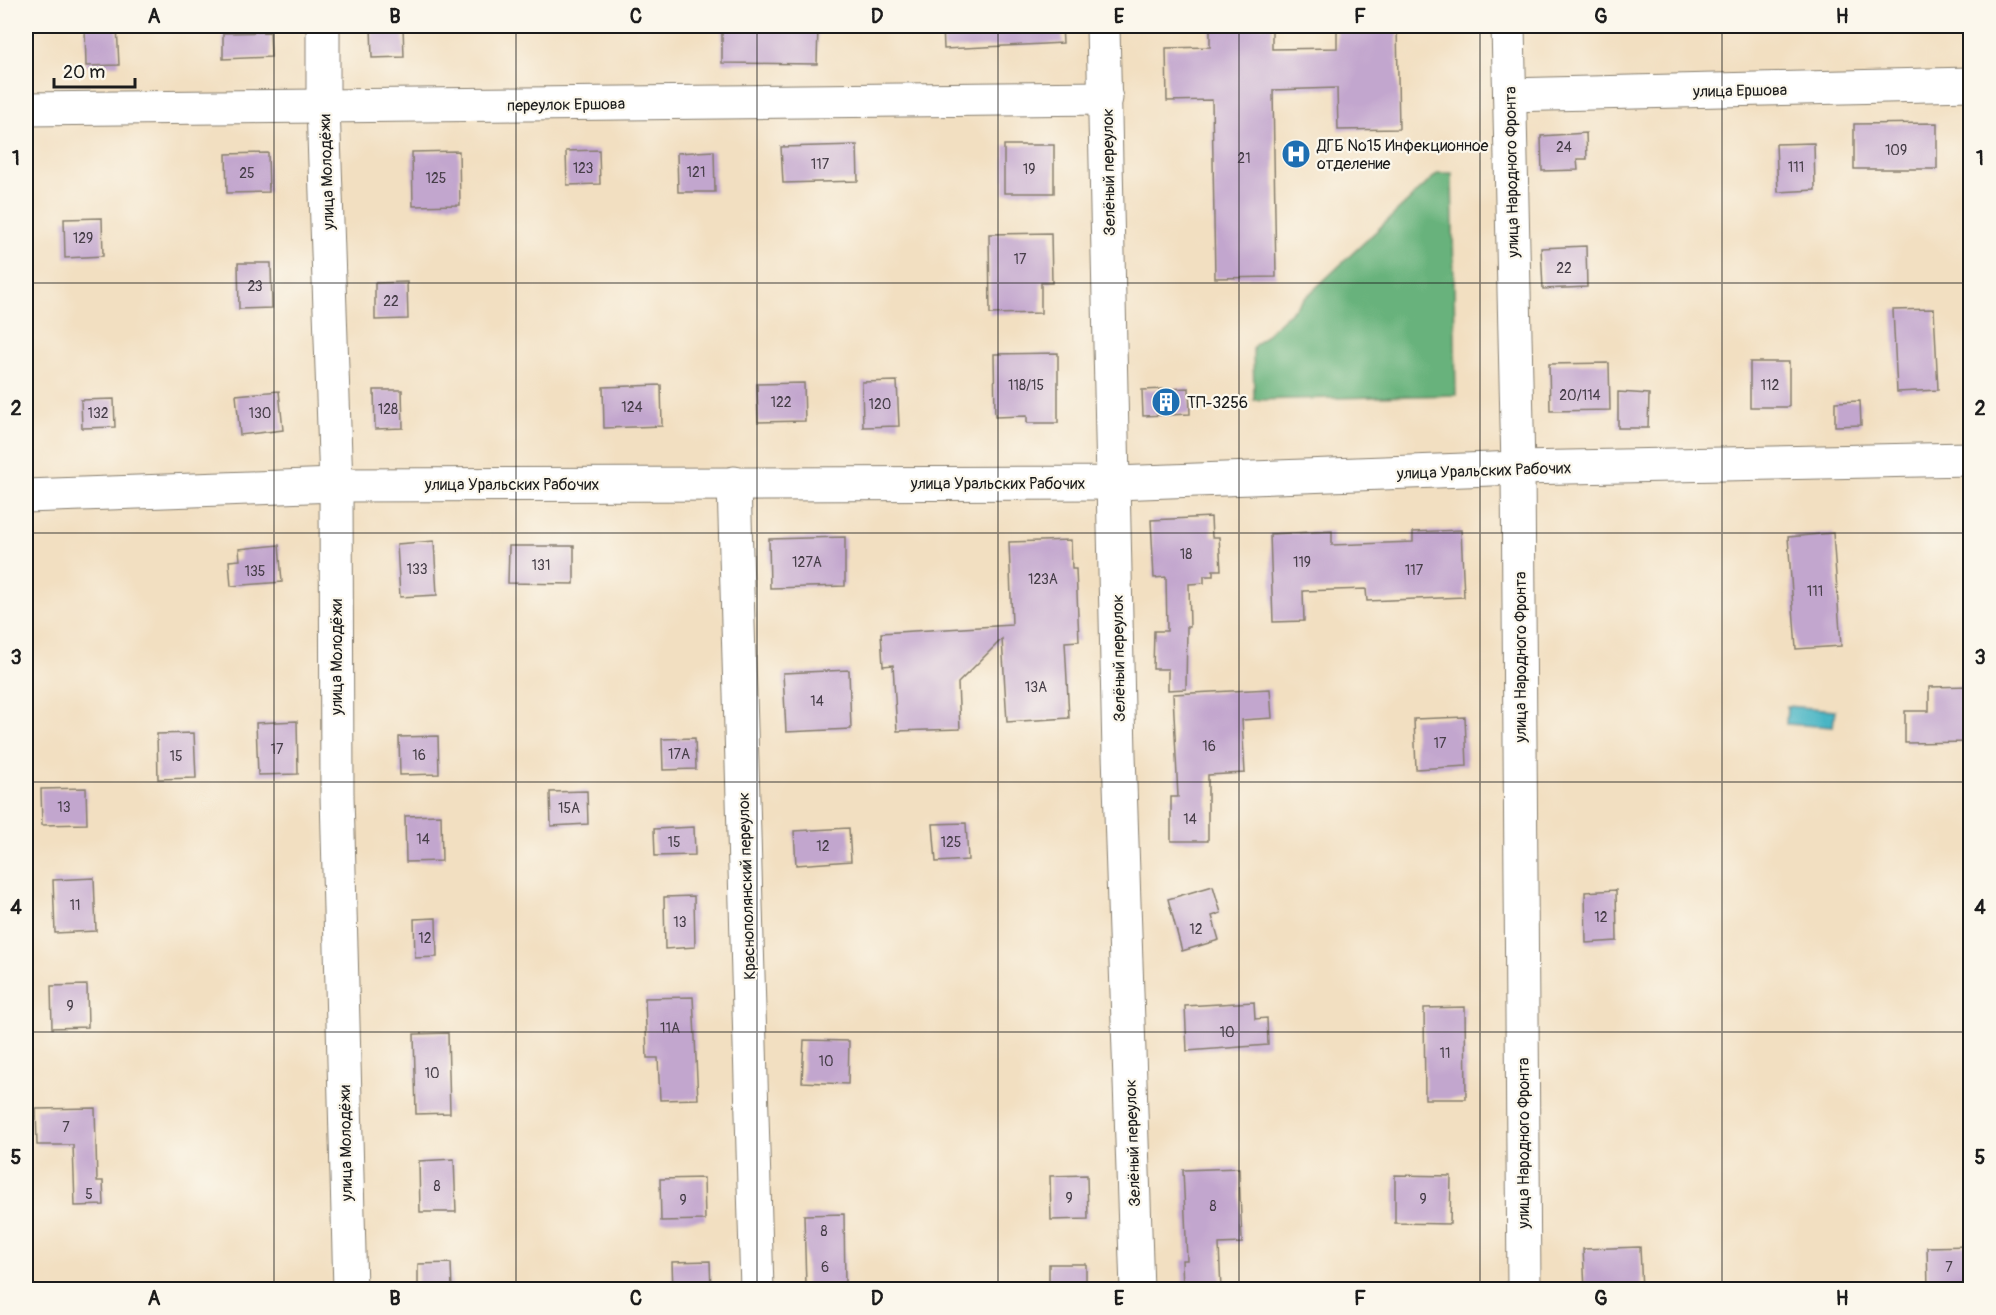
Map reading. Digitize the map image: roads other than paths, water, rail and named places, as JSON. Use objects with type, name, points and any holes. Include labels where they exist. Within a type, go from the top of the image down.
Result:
[{"type":"street","name":"улица Молодёжи","points":[[323,26],[323,106],[336,485],[337,795],[350,1290]]},
{"type":"street","name":"Зелёный переулок","points":[[1103,26],[1120,766],[1137,1290]]},
{"type":"street","name":"улица Народного Фронта","points":[[1508,26],[1518,468],[1524,1290]]},
{"type":"street","name":"улица Ершова","points":[[1510,95],[1971,84]]},
{"type":"street","name":"переулок Ершова","points":[[26,109],[1106,98]]},
{"type":"street","name":"улица Уральских Рабочих","points":[[26,496],[336,485],[1114,483],[1518,468],[1971,459]]},
{"type":"street","name":"Краснополянский переулок","points":[[734,483],[757,1290]]},
{"type":"water","points":[[1787,706],[1835,710],[1833,727],[1786,724]]},
{"type":"place","name":"ДГБ №15 Инфекционное отделение","points":[[1296,154]]},
{"type":"place","name":"ТП-3256","points":[[1166,402]]}]
